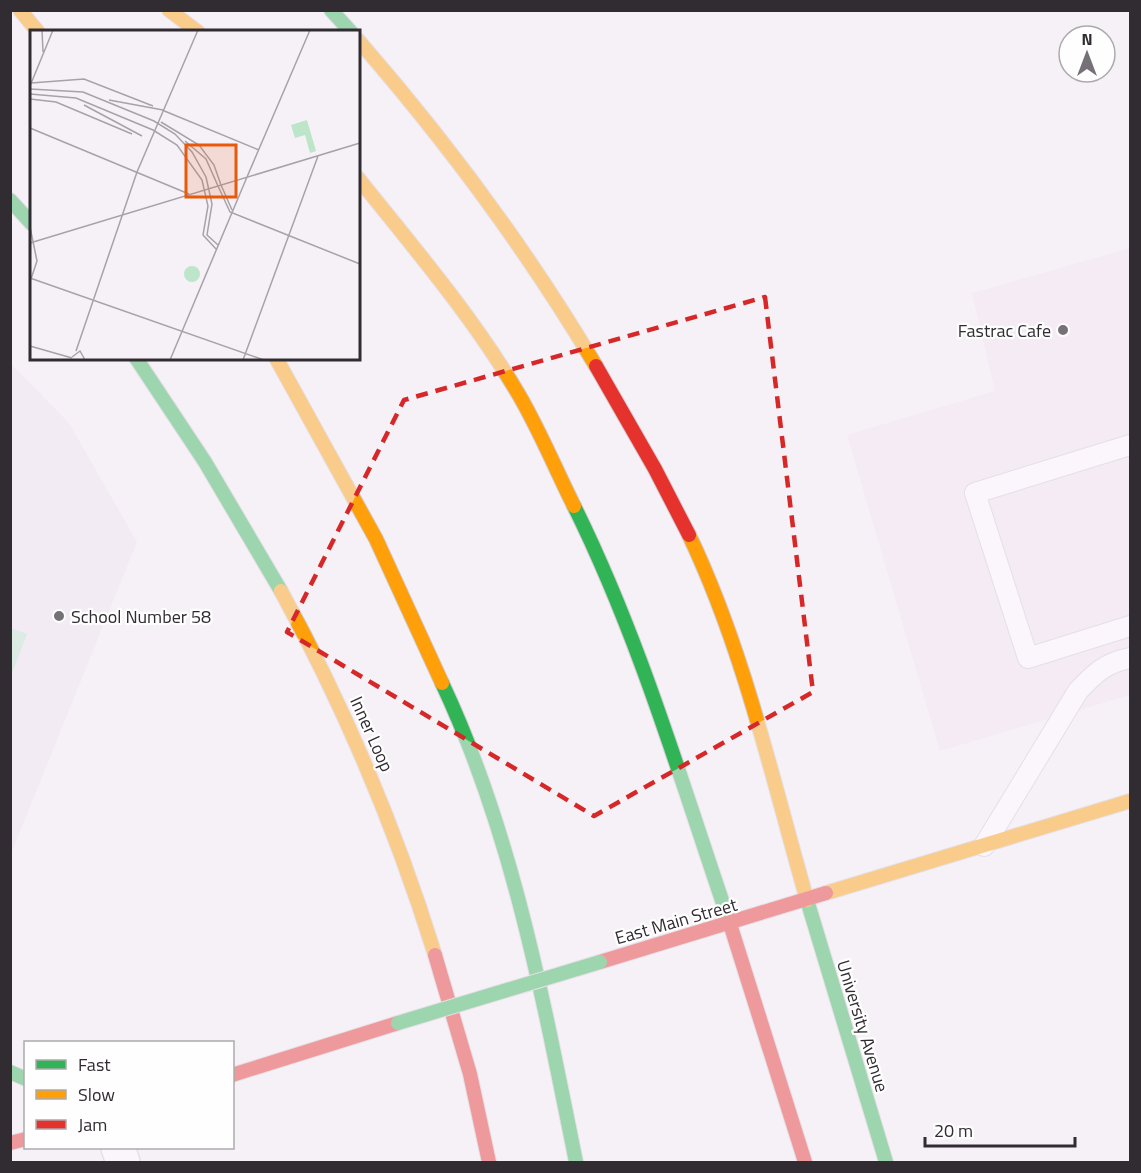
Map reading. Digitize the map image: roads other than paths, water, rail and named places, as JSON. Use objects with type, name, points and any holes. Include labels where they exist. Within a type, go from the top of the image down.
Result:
[{"type":"main road","points":[[20,10],[36,30]]},
{"type":"main road","points":[[169,10],[195,30]]},
{"type":"main road","points":[[332,10],[349,30]]},
{"type":"main road","name":"University Avenue","points":[[360,42],[439,135],[495,209],[540,275],[605,381],[680,518],[712,588],[747,693],[886,1162]]},
{"type":"main road","points":[[360,180],[423,259],[490,349],[520,397],[592,542],[647,681],[691,804],[805,1162]]},
{"type":"main road","points":[[10,200],[30,222]]},
{"type":"main road","name":"Inner Loop","points":[[136,360],[218,481],[266,561],[353,732],[380,795],[431,941],[473,1087],[489,1162]]},
{"type":"main road","points":[[277,360],[381,549],[456,712],[485,791],[517,892],[540,982],[576,1162]]},
{"type":"main road","name":"East Main Street","points":[[234,1074],[1131,801]]},
{"type":"main road","points":[[10,1072],[24,1078]]},
{"type":"lane","points":[[1131,445],[975,493],[1028,658],[1131,626]]},
{"type":"lane","points":[[984,846],[1078,691],[1097,670],[1125,659],[1110,633]]},
{"type":"place","name":"Fastrac Cafe","points":[[1063,330]]},
{"type":"place","name":"School Number 58","points":[[59,616]]}]
